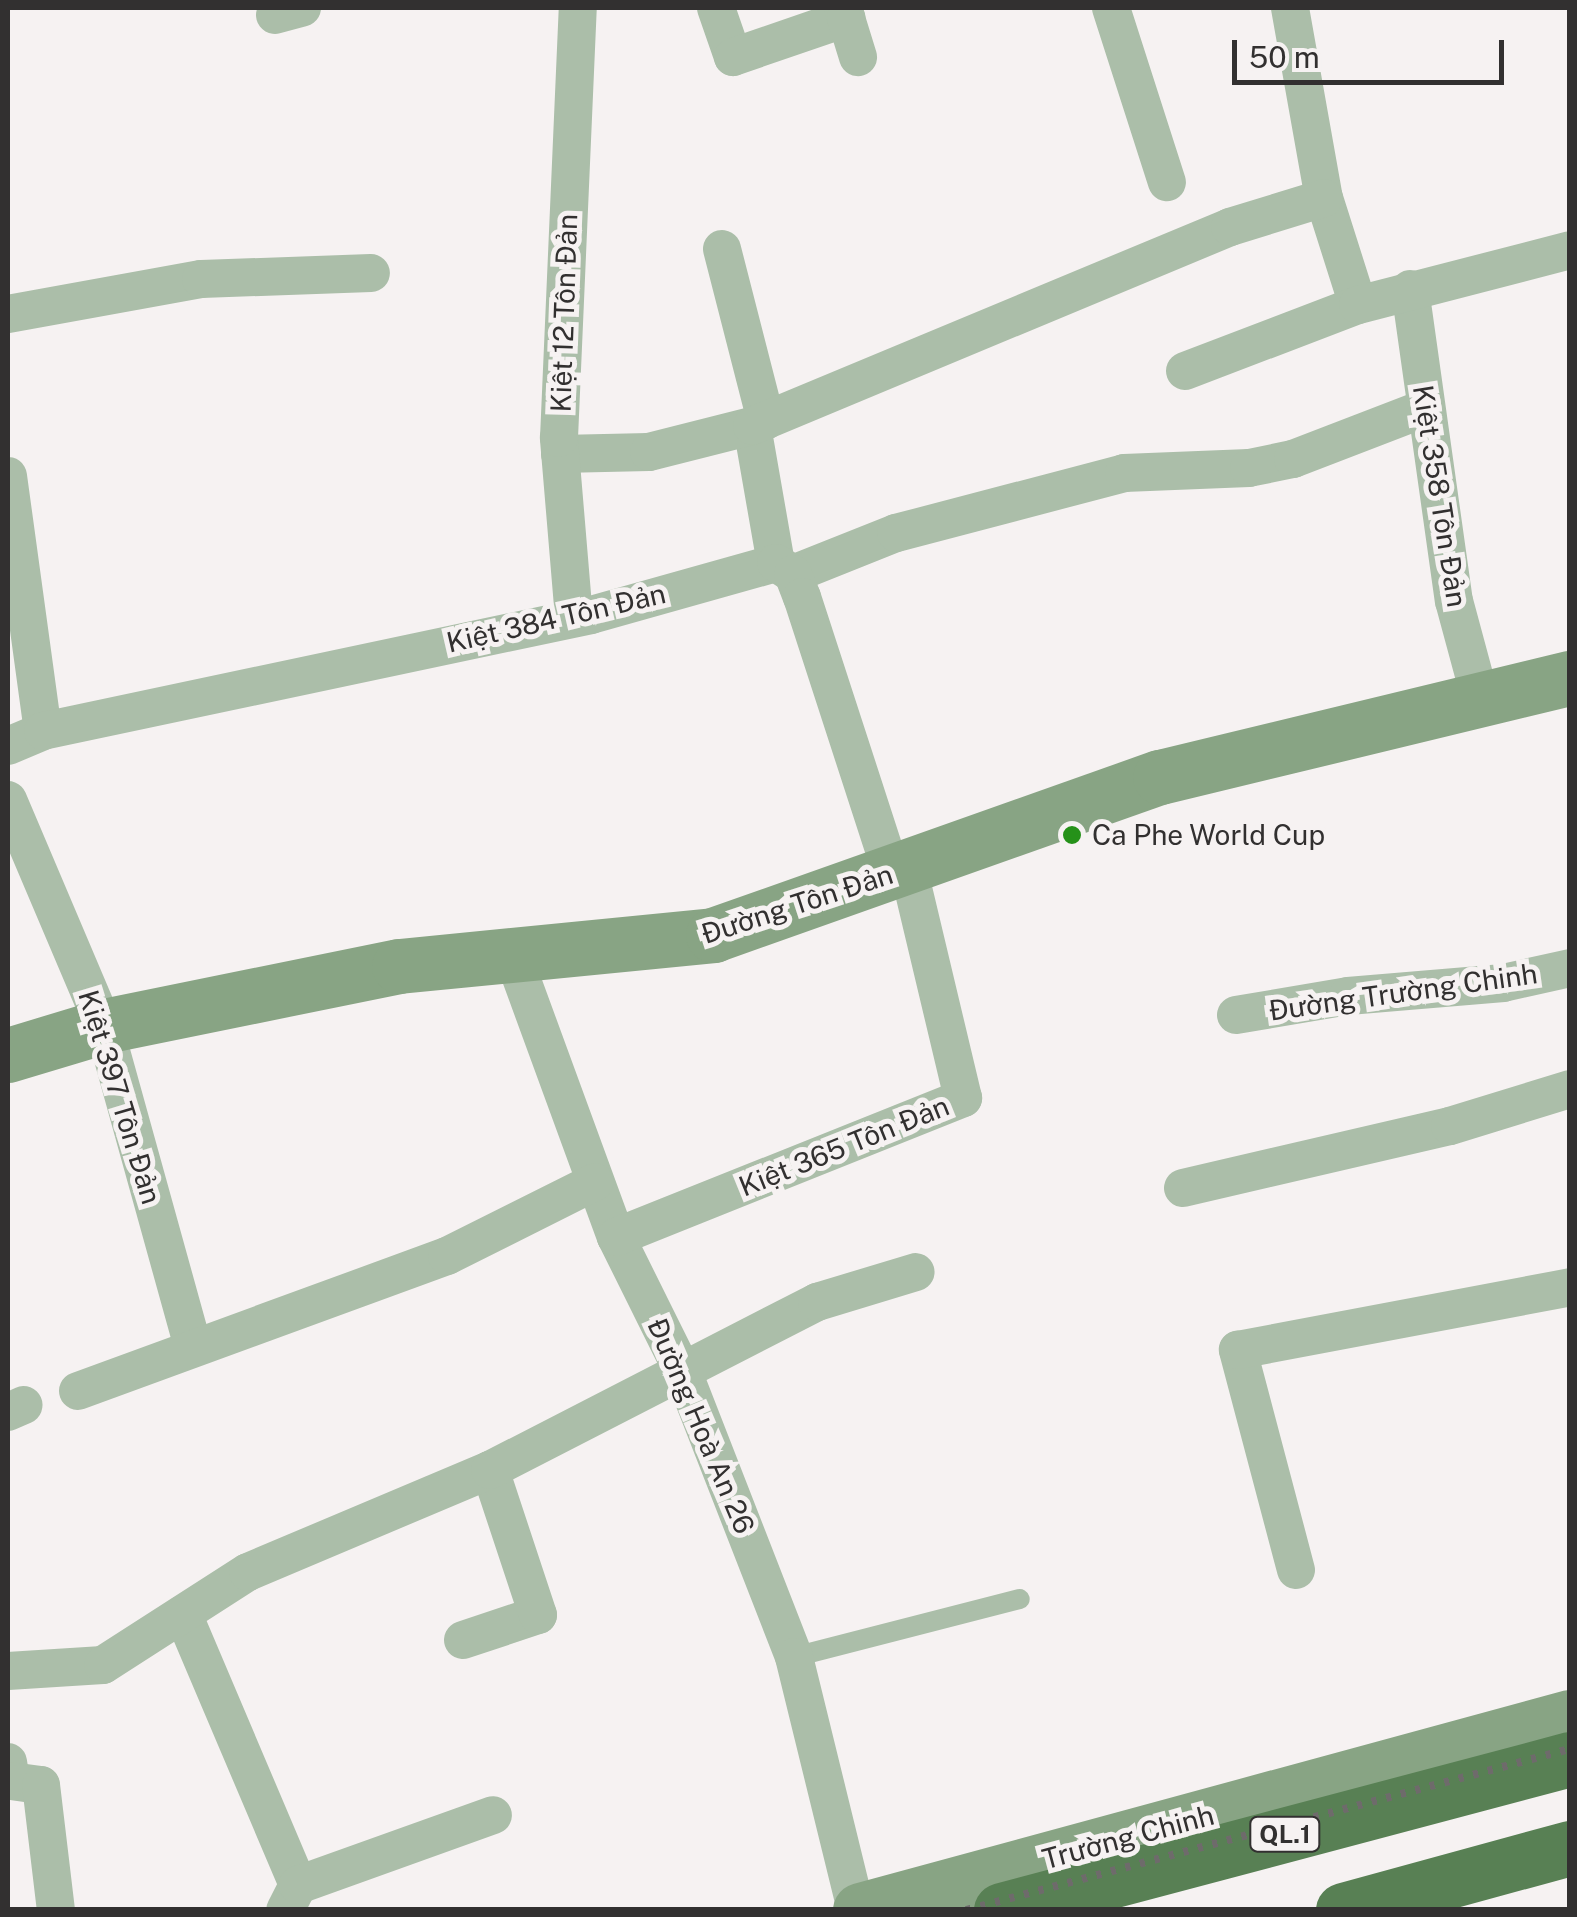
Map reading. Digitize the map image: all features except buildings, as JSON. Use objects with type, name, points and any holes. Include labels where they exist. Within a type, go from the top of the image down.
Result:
[{"type":"highway","name":"QL.1","points":[[1001,1910],[1570,1759]]},
{"type":"highway","points":[[1371,1906],[1570,1848]]},
{"type":"street","name":"Kiệt 12 Tôn Đản","points":[[574,618],[560,454],[578,8]]},
{"type":"street","points":[[716,8],[734,57],[844,12],[858,57]]},
{"type":"street","points":[[1111,8],[1167,182]]},
{"type":"street","points":[[1290,8],[1324,198],[1358,305]]},
{"type":"street","points":[[560,454],[649,452],[759,423],[1230,228],[1324,198]]},
{"type":"street","points":[[722,249],[759,423],[784,569],[900,871]]},
{"type":"street","points":[[1185,371],[1358,305],[1570,250]]},
{"type":"street","points":[[8,314],[200,279],[371,273]]},
{"type":"street","name":"Kiệt 358 Tôn Đản","points":[[1410,289],[1454,601],[1480,701]]},
{"type":"street","points":[[784,569],[896,533],[1124,473],[1250,468],[1294,458],[1426,408]]},
{"type":"street","points":[[8,477],[43,731]]},
{"type":"street","name":"Kiệt 384 Tôn Đản","points":[[8,746],[43,731],[574,618],[784,569]]},
{"type":"street","name":"Đường Tôn Đản","points":[[8,1055],[104,1026],[400,966],[714,934],[1178,772],[1570,678]]},
{"type":"street","name":"Kiệt 397 Tôn Đản","points":[[8,800],[104,1026],[192,1344]]},
{"type":"street","name":"Kiệt 365 Tôn Đản","points":[[616,1237],[963,1098],[900,871]]},
{"type":"street","name":"Đường Hoà An 26","points":[[512,953],[616,1237],[683,1372],[794,1657],[858,1910]]},
{"type":"street","name":"Đường Trường Chinh","points":[[1236,1015],[1348,996],[1503,983],[1570,968]]},
{"type":"street","points":[[1183,1188],[1450,1126],[1570,1089]]},
{"type":"street","points":[[78,1391],[192,1344],[447,1256],[595,1182]]},
{"type":"street","points":[[8,1670],[103,1665],[183,1614],[318,1538],[490,1470],[817,1302],[916,1272]]},
{"type":"street","points":[[1296,1570],[1238,1350],[1570,1287]]},
{"type":"street","points":[[463,1640],[538,1615],[490,1470]]},
{"type":"street","points":[[183,1614],[292,1897],[493,1815]]},
{"type":"street","name":"Trường Chinh","points":[[858,1910],[1570,1717]]},
{"type":"street","points":[[8,1762],[11,1781],[41,1785],[56,1910]]},
{"type":"lane","points":[[794,1657],[1020,1599]]},
{"type":"railway","points":[[966,1910],[1570,1749]]},
{"type":"place","name":"Ca Phe World Cup","points":[[1072,835]]}]
